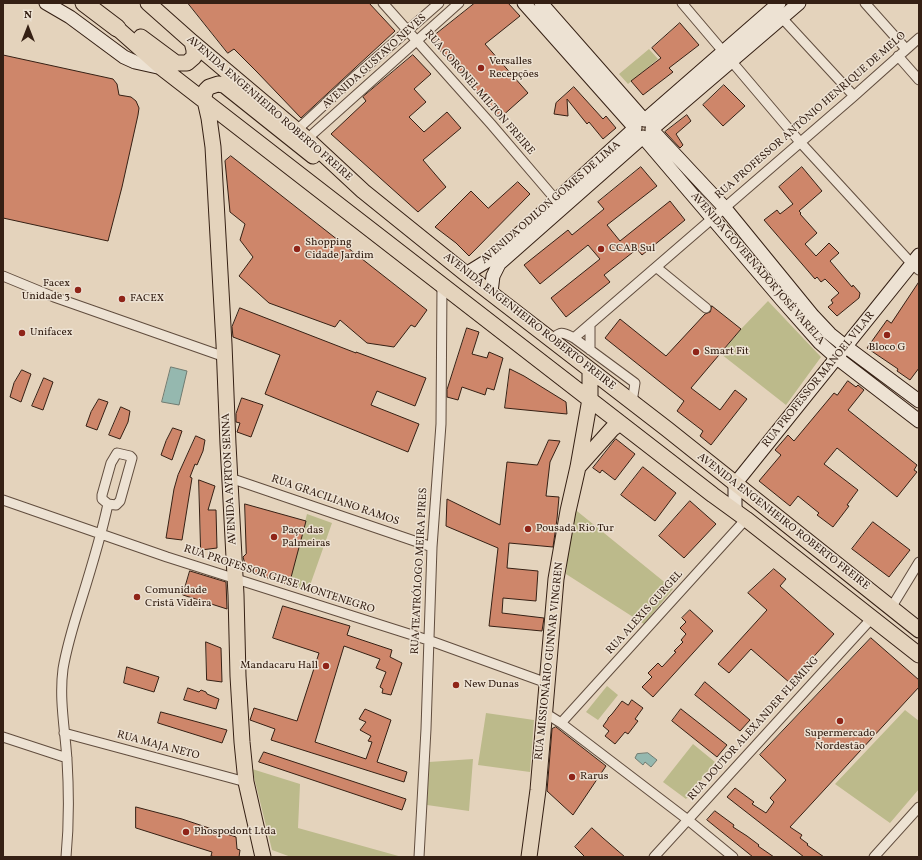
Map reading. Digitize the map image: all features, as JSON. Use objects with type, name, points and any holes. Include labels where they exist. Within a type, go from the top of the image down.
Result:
[{"type":"highway","points":[[87,6],[117,28]]},
{"type":"main road","name":"AVENIDA ENGENHEIRO ROBERTO FREIRE","points":[[46,3],[70,17],[124,57],[135,62],[162,68]]},
{"type":"main road","name":"AVENIDA ENGENHEIRO ROBERTO FREIRE","points":[[148,3],[302,134],[363,191],[466,274],[632,402],[919,630]]},
{"type":"main road","name":"AVENIDA GOVERNADOR JOSÉ VARELA","points":[[524,3],[644,128],[724,207],[837,358],[919,420]]},
{"type":"main road","name":"AVENIDA GOVERNADOR JOSÉ VARELA","points":[[541,3],[644,128],[712,218],[808,320],[830,334],[919,401]]},
{"type":"main road","name":"AVENIDA ODILON GOMES DE LIMA","points":[[727,57],[779,3]]},
{"type":"main road","name":"AVENIDA ODILON GOMES DE LIMA","points":[[466,274],[498,253],[556,200],[644,128],[727,57],[782,18],[799,3]]},
{"type":"main road","points":[[87,6],[124,24],[176,64],[187,63],[194,57],[195,53],[192,42]]},
{"type":"main road","name":"AVENIDA ENGENHEIRO ROBERTO FREIRE","points":[[117,28],[162,68],[620,423],[740,514],[919,655]]},
{"type":"main road","points":[[205,100],[204,96],[209,87],[218,84],[224,85],[338,177],[363,191]]},
{"type":"main road","name":"AVENIDA AYRTON SENNA","points":[[205,100],[213,147],[236,579],[236,726],[246,782],[263,857]]},
{"type":"main road","name":"AVENIDA ODILON GOMES DE LIMA","points":[[491,292],[493,276],[499,264],[644,128]]},
{"type":"main road","name":"RUA PROFESSOR MANOEL VILAR","points":[[735,484],[837,358],[845,346],[916,263]]},
{"type":"main road","name":"RUA MISSIONÁRIO GUNNAR VINGREN","points":[[528,857],[535,816],[556,579],[570,498],[578,467],[590,399],[590,370]]},
{"type":"main road","points":[[889,398],[898,385]]},
{"type":"main road","name":"RUA MISSIONÁRIO GUNNAR VINGREN","points":[[578,467],[612,429],[620,423]]},
{"type":"main road","points":[[735,484],[740,514]]},
{"type":"street","name":"RUA CORONEL MILTON FREIRE","points":[[383,3],[491,124],[556,200]]},
{"type":"street","name":"AVENIDA GUSTAVO NEVES","points":[[302,134],[351,80],[439,3]]},
{"type":"street","name":"AVENIDA GUSTAVO NEVES","points":[[302,134],[361,89],[459,3]]},
{"type":"street","points":[[682,3],[800,142],[916,263]]},
{"type":"street","points":[[865,3],[914,45]]},
{"type":"street","points":[[782,18],[854,96]]},
{"type":"street","name":"RUA PROFESSOR ANTÔNIO HENRIQUE DE MELO","points":[[574,338],[854,96],[898,56],[914,45]]},
{"type":"street","points":[[898,56],[919,80]]},
{"type":"street","points":[[351,80],[361,89]]},
{"type":"street","points":[[656,267],[706,308]]},
{"type":"street","points":[[3,276],[54,297],[225,357]]},
{"type":"street","name":"RUA TEATRÓLOGO MEIRA PIRES","points":[[419,857],[426,729],[432,547],[441,424],[440,365],[442,285]]},
{"type":"street","points":[[590,324],[590,350]]},
{"type":"street","points":[[551,339],[560,333],[564,333],[574,338],[634,383],[632,402]]},
{"type":"street","points":[[117,453],[130,456],[132,458],[120,501],[116,505],[108,504],[102,499],[102,495],[111,463],[117,453]]},
{"type":"street","name":"RUA GRACILIANO RAMOS","points":[[230,478],[432,547]]},
{"type":"street","name":"RUA PROFESSOR GIPSE MONTENEGRO","points":[[3,500],[236,579],[428,640],[547,683]]},
{"type":"street","points":[[66,857],[68,812],[67,758],[64,733],[62,688],[66,651],[102,534],[108,504]]},
{"type":"street","name":"RUA ALEXIS GURGEL","points":[[561,723],[740,514]]},
{"type":"street","points":[[891,608],[919,562]]},
{"type":"street","name":"RUA DOUTOR ALEXANDER FLEMING","points":[[654,857],[872,618]]},
{"type":"street","points":[[545,713],[561,723],[688,820],[733,857]]},
{"type":"street","name":"RUA MAJA NETO","points":[[64,733],[246,782]]},
{"type":"street","points":[[3,737],[67,758]]},
{"type":"street","points":[[874,857],[919,807]]},
{"type":"shaded area","points":[[649,49],[658,59],[628,84],[619,74]]},
{"type":"shaded area","points":[[768,301],[821,357],[786,405],[721,354],[741,329]]},
{"type":"shaded area","points":[[572,507],[673,589],[644,624],[566,574]]},
{"type":"shaded area","points":[[307,514],[332,523],[308,591],[289,585]]},
{"type":"shaded area","points":[[607,686],[618,695],[598,720],[586,712]]},
{"type":"shaded area","points":[[905,710],[919,721],[919,789],[890,823],[835,784]]},
{"type":"shaded area","points":[[486,713],[534,720],[530,772],[478,765]]},
{"type":"shaded area","points":[[693,744],[715,762],[686,799],[663,782]]},
{"type":"shaded area","points":[[473,759],[469,811],[427,805],[429,762]]},
{"type":"shaded area","points":[[252,769],[300,784],[298,828],[402,857],[291,857],[272,850]]},
{"type":"water","points":[[171,367],[187,371],[179,405],[162,402]]},
{"type":"water","points":[[648,753],[657,760],[651,767],[645,762],[643,765],[635,758],[637,754]]},
{"type":"building","points":[[188,3],[369,3],[395,31],[301,118],[234,49],[228,53]]},
{"type":"building","name":"Versalles Recepções","points":[[475,3],[508,3],[520,16],[485,44],[528,93],[500,118],[430,39]]},
{"type":"building","points":[[680,23],[699,45],[669,68],[673,72],[643,95],[631,81],[661,58],[652,48]]},
{"type":"building","points":[[3,55],[113,79],[117,84],[119,95],[131,97],[136,101],[139,108],[138,115],[108,241],[3,218]]},
{"type":"building","points":[[413,55],[431,74],[414,89],[426,102],[409,117],[424,132],[447,112],[461,128],[423,160],[446,187],[418,212],[331,134],[366,101],[363,97]]},
{"type":"building","points":[[724,85],[745,106],[723,126],[703,105]]},
{"type":"building","points":[[574,87],[603,119],[606,116],[616,128],[603,139],[589,122],[587,124],[567,99],[568,116],[554,114],[556,103]]},
{"type":"building","points":[[687,115],[691,121],[676,134],[683,145],[680,148],[665,132]]},
{"type":"building","name":"Shopping Cidade Jardim","points":[[231,156],[427,310],[415,327],[411,325],[394,347],[367,343],[340,320],[335,327],[269,303],[239,276],[253,257],[240,240],[245,224],[230,212],[225,161]]},
{"type":"building","points":[[641,167],[657,186],[607,225],[620,241],[670,201],[685,220],[642,255],[637,249],[604,275],[610,282],[566,317],[551,298],[600,259],[588,245],[540,284],[524,265],[568,230],[572,235],[604,209],[598,202]]},
{"type":"building","points":[[802,167],[822,191],[799,211],[817,233],[805,244],[816,256],[829,243],[839,253],[830,261],[852,287],[853,285],[860,293],[859,298],[837,316],[828,307],[833,303],[831,300],[839,293],[825,279],[821,282],[817,277],[815,279],[764,220],[777,210],[780,214],[793,204],[779,187]]},
{"type":"building","points":[[518,182],[530,194],[469,256],[456,243],[435,227],[471,191],[488,208]]},
{"type":"building","points":[[919,282],[919,368],[910,380],[897,371],[898,369],[867,348],[887,320],[891,323]]},
{"type":"building","points":[[712,306],[741,329],[691,388],[720,410],[735,390],[747,399],[711,445],[700,436],[703,431],[677,411],[684,401],[605,338],[620,319],[666,356],[705,314],[710,312]]},
{"type":"building","points":[[240,308],[356,353],[426,378],[415,406],[377,391],[371,405],[419,424],[408,452],[265,394],[280,355],[233,337],[232,327]]},
{"type":"building","points":[[467,328],[479,332],[472,354],[487,358],[489,352],[503,358],[494,390],[487,388],[485,395],[462,387],[458,400],[447,397],[447,390]]},
{"type":"building","points":[[510,369],[566,402],[567,414],[505,408]]},
{"type":"building","points":[[22,370],[31,374],[21,402],[10,397],[14,383]]},
{"type":"building","points":[[44,378],[53,382],[43,410],[32,406]]},
{"type":"building","points":[[848,381],[856,387],[858,385],[864,390],[848,410],[917,465],[914,470],[917,472],[897,497],[837,448],[824,464],[858,490],[847,505],[849,506],[833,527],[817,515],[819,513],[798,496],[790,506],[759,481],[781,455],[775,450],[788,435],[794,441],[834,393],[837,395]]},
{"type":"building","points":[[242,398],[263,405],[251,437],[237,432],[240,423],[236,422],[236,414]]},
{"type":"building","points":[[99,399],[108,402],[97,430],[86,426],[91,412]]},
{"type":"building","points":[[121,407],[130,411],[128,422],[120,439],[109,435]]},
{"type":"building","points":[[173,428],[182,431],[172,460],[161,455]]},
{"type":"building","points":[[196,436],[205,440],[203,451],[197,465],[195,464],[190,477],[192,478],[182,540],[166,538],[174,489],[178,475]]},
{"type":"building","points":[[616,439],[635,454],[615,480],[602,470],[600,473],[593,468]]},
{"type":"building","points":[[549,440],[560,441],[550,462],[546,496],[559,497],[553,547],[509,543],[507,568],[538,571],[536,601],[503,598],[502,613],[544,618],[542,631],[489,626],[498,548],[446,526],[447,499],[500,525],[507,462],[537,465]]},
{"type":"building","points":[[643,467],[676,493],[655,521],[621,495]]},
{"type":"building","points":[[199,480],[215,486],[208,510],[216,510],[217,548],[201,550]]},
{"type":"building","points":[[690,501],[716,524],[684,558],[659,536]]},
{"type":"building","name":"Paço das Palmeiras","points":[[245,504],[306,521],[289,585],[247,571],[243,557],[246,554]]},
{"type":"building","points":[[873,522],[910,550],[889,577],[852,549]]},
{"type":"building","points":[[774,569],[786,579],[780,586],[834,634],[790,683],[751,649],[729,673],[718,664],[767,610],[748,593]]},
{"type":"building","points":[[190,571],[226,582],[227,609],[183,595]]},
{"type":"building","points":[[283,606],[350,626],[347,635],[392,650],[390,657],[402,663],[391,695],[382,693],[383,689],[380,687],[386,672],[376,668],[380,659],[344,646],[315,742],[366,759],[372,742],[368,741],[371,736],[360,730],[366,722],[359,719],[365,709],[391,720],[377,762],[407,772],[404,782],[271,740],[275,729],[250,720],[254,708],[297,721],[319,653],[273,638]]},
{"type":"building","points":[[690,610],[713,631],[653,697],[642,687],[652,677],[648,673],[658,663],[662,667],[683,642],[681,640],[686,634],[680,628],[686,622],[682,618]]},
{"type":"building","name":"Supermercado Nordestão","points":[[871,638],[919,680],[919,687],[790,827],[802,835],[800,838],[808,844],[807,845],[824,857],[804,857],[727,797],[735,788],[754,802],[752,804],[766,813],[774,802],[770,798],[786,780],[760,755]]},
{"type":"building","points":[[206,642],[221,648],[222,682],[207,680]]},
{"type":"building","points":[[127,667],[159,677],[154,692],[124,683]]},
{"type":"building","points":[[705,682],[750,720],[740,731],[695,695]]},
{"type":"building","points":[[188,688],[199,692],[201,690],[219,699],[216,709],[184,700]]},
{"type":"building","points":[[632,700],[643,708],[635,719],[638,721],[628,734],[625,732],[615,744],[605,736],[609,731],[603,726],[622,701],[628,705]]},
{"type":"building","points":[[681,709],[727,745],[717,757],[672,721]]},
{"type":"building","points":[[161,712],[227,730],[222,743],[158,723]]},
{"type":"building","name":"Rarus","points":[[556,727],[606,766],[573,815],[547,791],[552,729]]},
{"type":"building","points":[[264,752],[406,799],[402,810],[259,762]]},
{"type":"building","name":"Phospodont Ltda","points":[[136,807],[182,819],[236,837],[237,849],[240,850],[239,857],[211,856],[212,852],[136,828]]},
{"type":"building","points":[[715,811],[734,825],[733,827],[774,857],[753,857],[707,820]]},
{"type":"building","points":[[592,828],[625,857],[585,857],[575,847]]},
{"type":"place","name":"Versalles Recepções","points":[[481,68]]},
{"type":"place","name":"Shopping Cidade Jardim","points":[[297,249]]},
{"type":"place","name":"CCAB Sul","points":[[601,249]]},
{"type":"place","name":"Facex Unidade 3","points":[[78,290]]},
{"type":"place","name":"FACEX","points":[[122,299]]},
{"type":"place","name":"Unifacex","points":[[22,333]]},
{"type":"place","name":"Bloco G","points":[[887,335]]},
{"type":"place","name":"Smart Fit","points":[[696,352]]},
{"type":"place","name":"Pousada Rio Tur","points":[[528,529]]},
{"type":"place","name":"Paço das Palmeiras","points":[[274,537]]},
{"type":"place","name":"Comunidade Cristã Videira","points":[[137,597]]},
{"type":"place","name":"Mandacaru Hall","points":[[326,666]]},
{"type":"place","name":"New Dunas","points":[[456,685]]},
{"type":"place","name":"Supermercado Nordestão","points":[[840,721]]},
{"type":"place","name":"Rarus","points":[[572,777]]},
{"type":"place","name":"Phospodont Ltda","points":[[186,832]]}]
